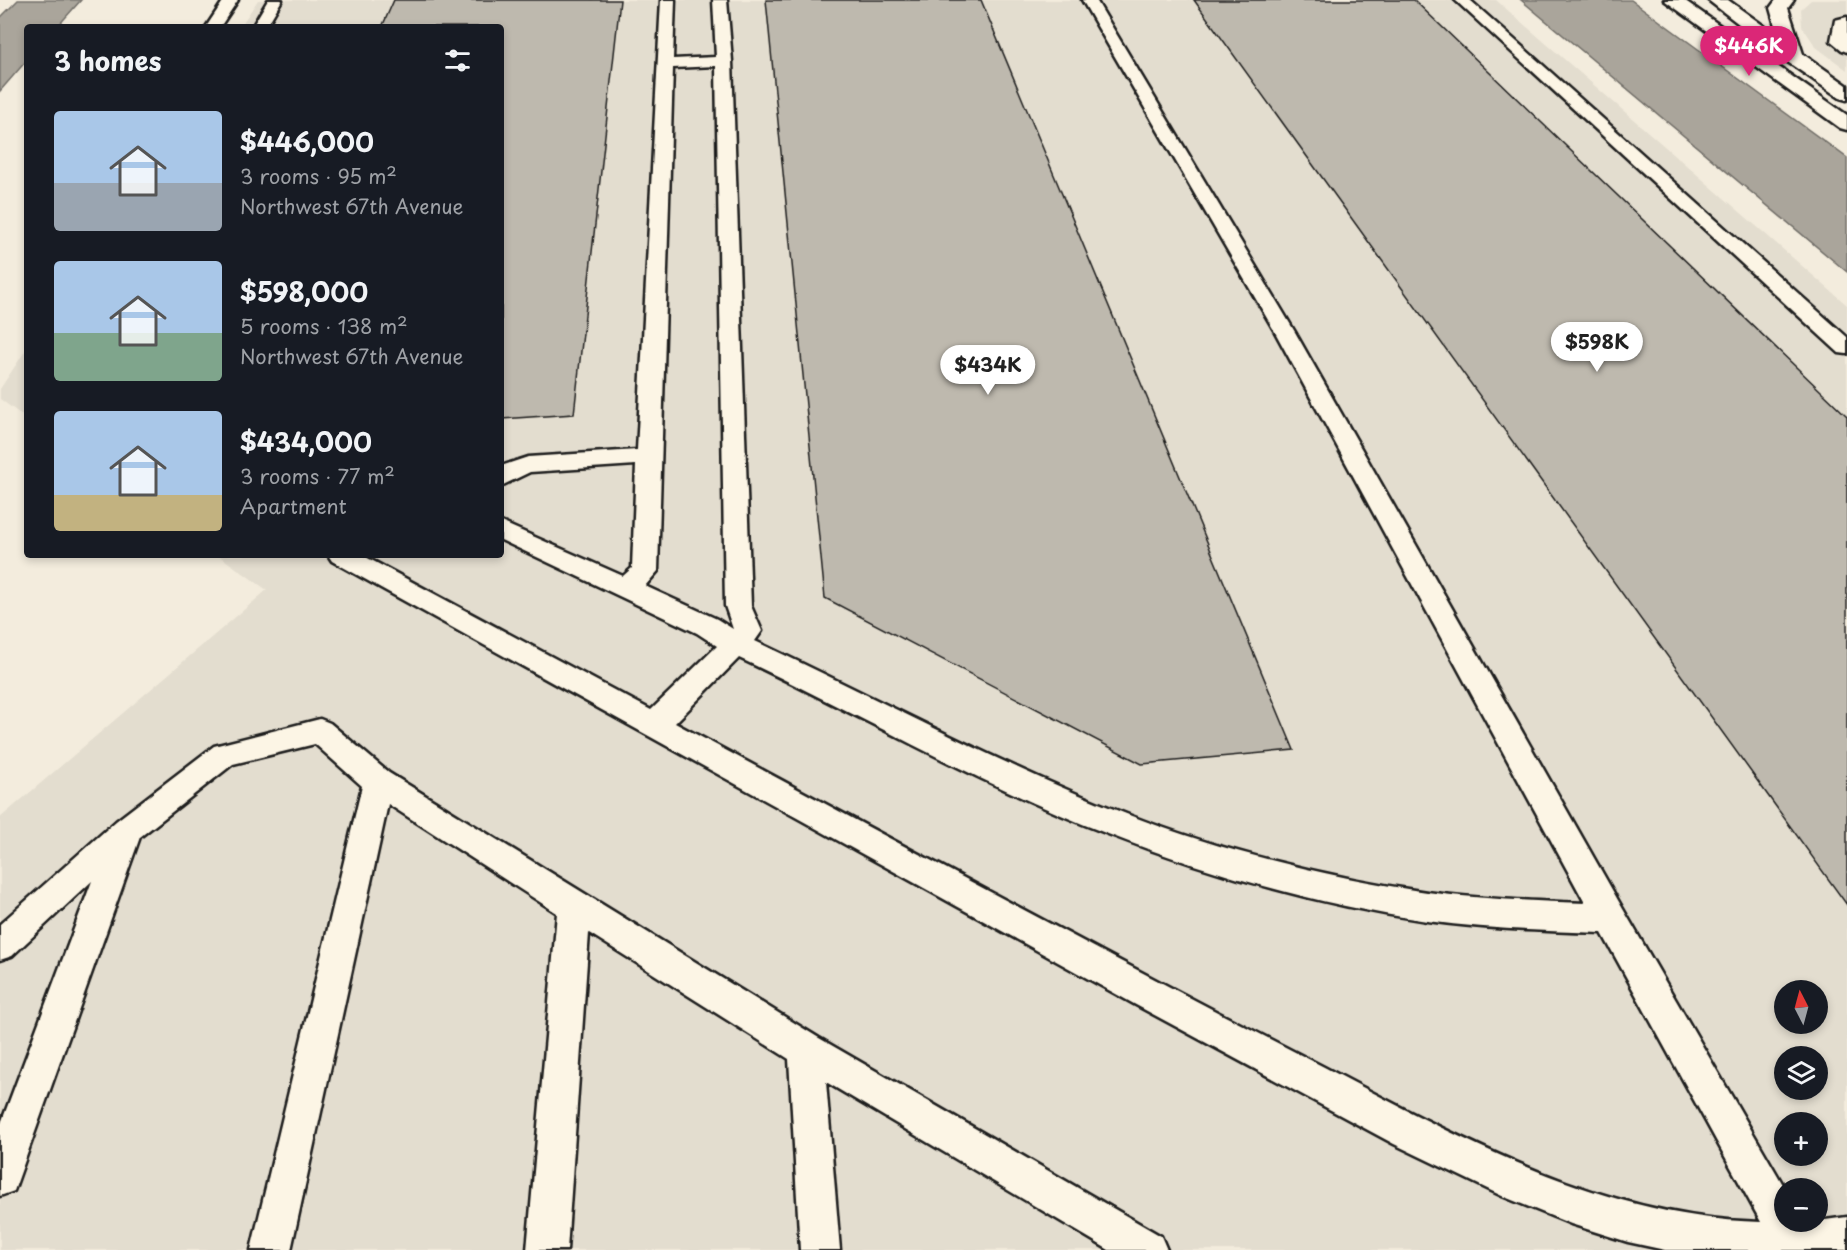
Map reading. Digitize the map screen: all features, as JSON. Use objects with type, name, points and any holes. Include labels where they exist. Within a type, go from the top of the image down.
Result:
[{"type":"street","points":[[1673,0],[1847,124]]},
{"type":"street","points":[[1717,0],[1847,94]]},
{"type":"street","points":[[1785,0],[1779,8],[1780,19],[1796,59]]},
{"type":"lane","points":[[215,24],[231,0]]},
{"type":"lane","points":[[261,24],[275,0]]},
{"type":"lane","points":[[627,588],[645,571],[668,0]]},
{"type":"lane","points":[[654,726],[748,631],[738,606],[724,61],[720,0]]},
{"type":"lane","points":[[1089,0],[1284,332],[1794,1242]]},
{"type":"lane","points":[[1462,0],[1847,348]]},
{"type":"lane","points":[[1847,21],[1840,23],[1839,41],[1847,47]]},
{"type":"lane","points":[[664,64],[724,61]]},
{"type":"lane","points":[[504,476],[510,471],[528,465],[648,457]]},
{"type":"lane","points":[[504,531],[707,626],[736,644],[829,687],[926,737],[1040,790],[1170,844],[1230,862],[1380,898],[1446,909],[1508,915],[1611,919]]},
{"type":"lane","points":[[346,558],[1122,980],[1435,1146],[1495,1174],[1564,1202],[1619,1219],[1670,1231],[1743,1241],[1794,1242],[1847,1237]]},
{"type":"lane","points":[[0,945],[127,830],[224,754],[320,731],[378,782],[806,1050],[1128,1244]]},
{"type":"lane","points":[[271,1250],[378,782]]},
{"type":"lane","points":[[0,1178],[127,830]]},
{"type":"lane","points":[[547,1250],[574,906]]},
{"type":"lane","points":[[806,1050],[820,1250]]},
{"type":"shaded area","points":[[18,0],[81,0],[60,24],[24,24],[24,63],[0,91],[0,18]]},
{"type":"shaded area","points":[[258,0],[1496,0],[1847,305],[1847,1250],[0,1250],[0,818],[267,590],[222,558],[504,558],[504,24],[242,24]]},
{"type":"shaded area","points":[[1521,0],[1631,0],[1847,158],[1847,272]]},
{"type":"shaded area","points":[[1811,0],[1847,0],[1847,70],[1816,47],[1802,26],[1801,9]]},
{"type":"shaded area","points":[[24,353],[24,417],[0,399],[0,389]]},
{"type":"building","points":[[394,0],[620,0],[574,414],[504,419],[504,24],[383,24]]},
{"type":"building","points":[[766,0],[981,0],[1294,750],[1142,764],[825,598]]},
{"type":"building","points":[[1194,0],[1414,0],[1847,416],[1847,905]]}]
